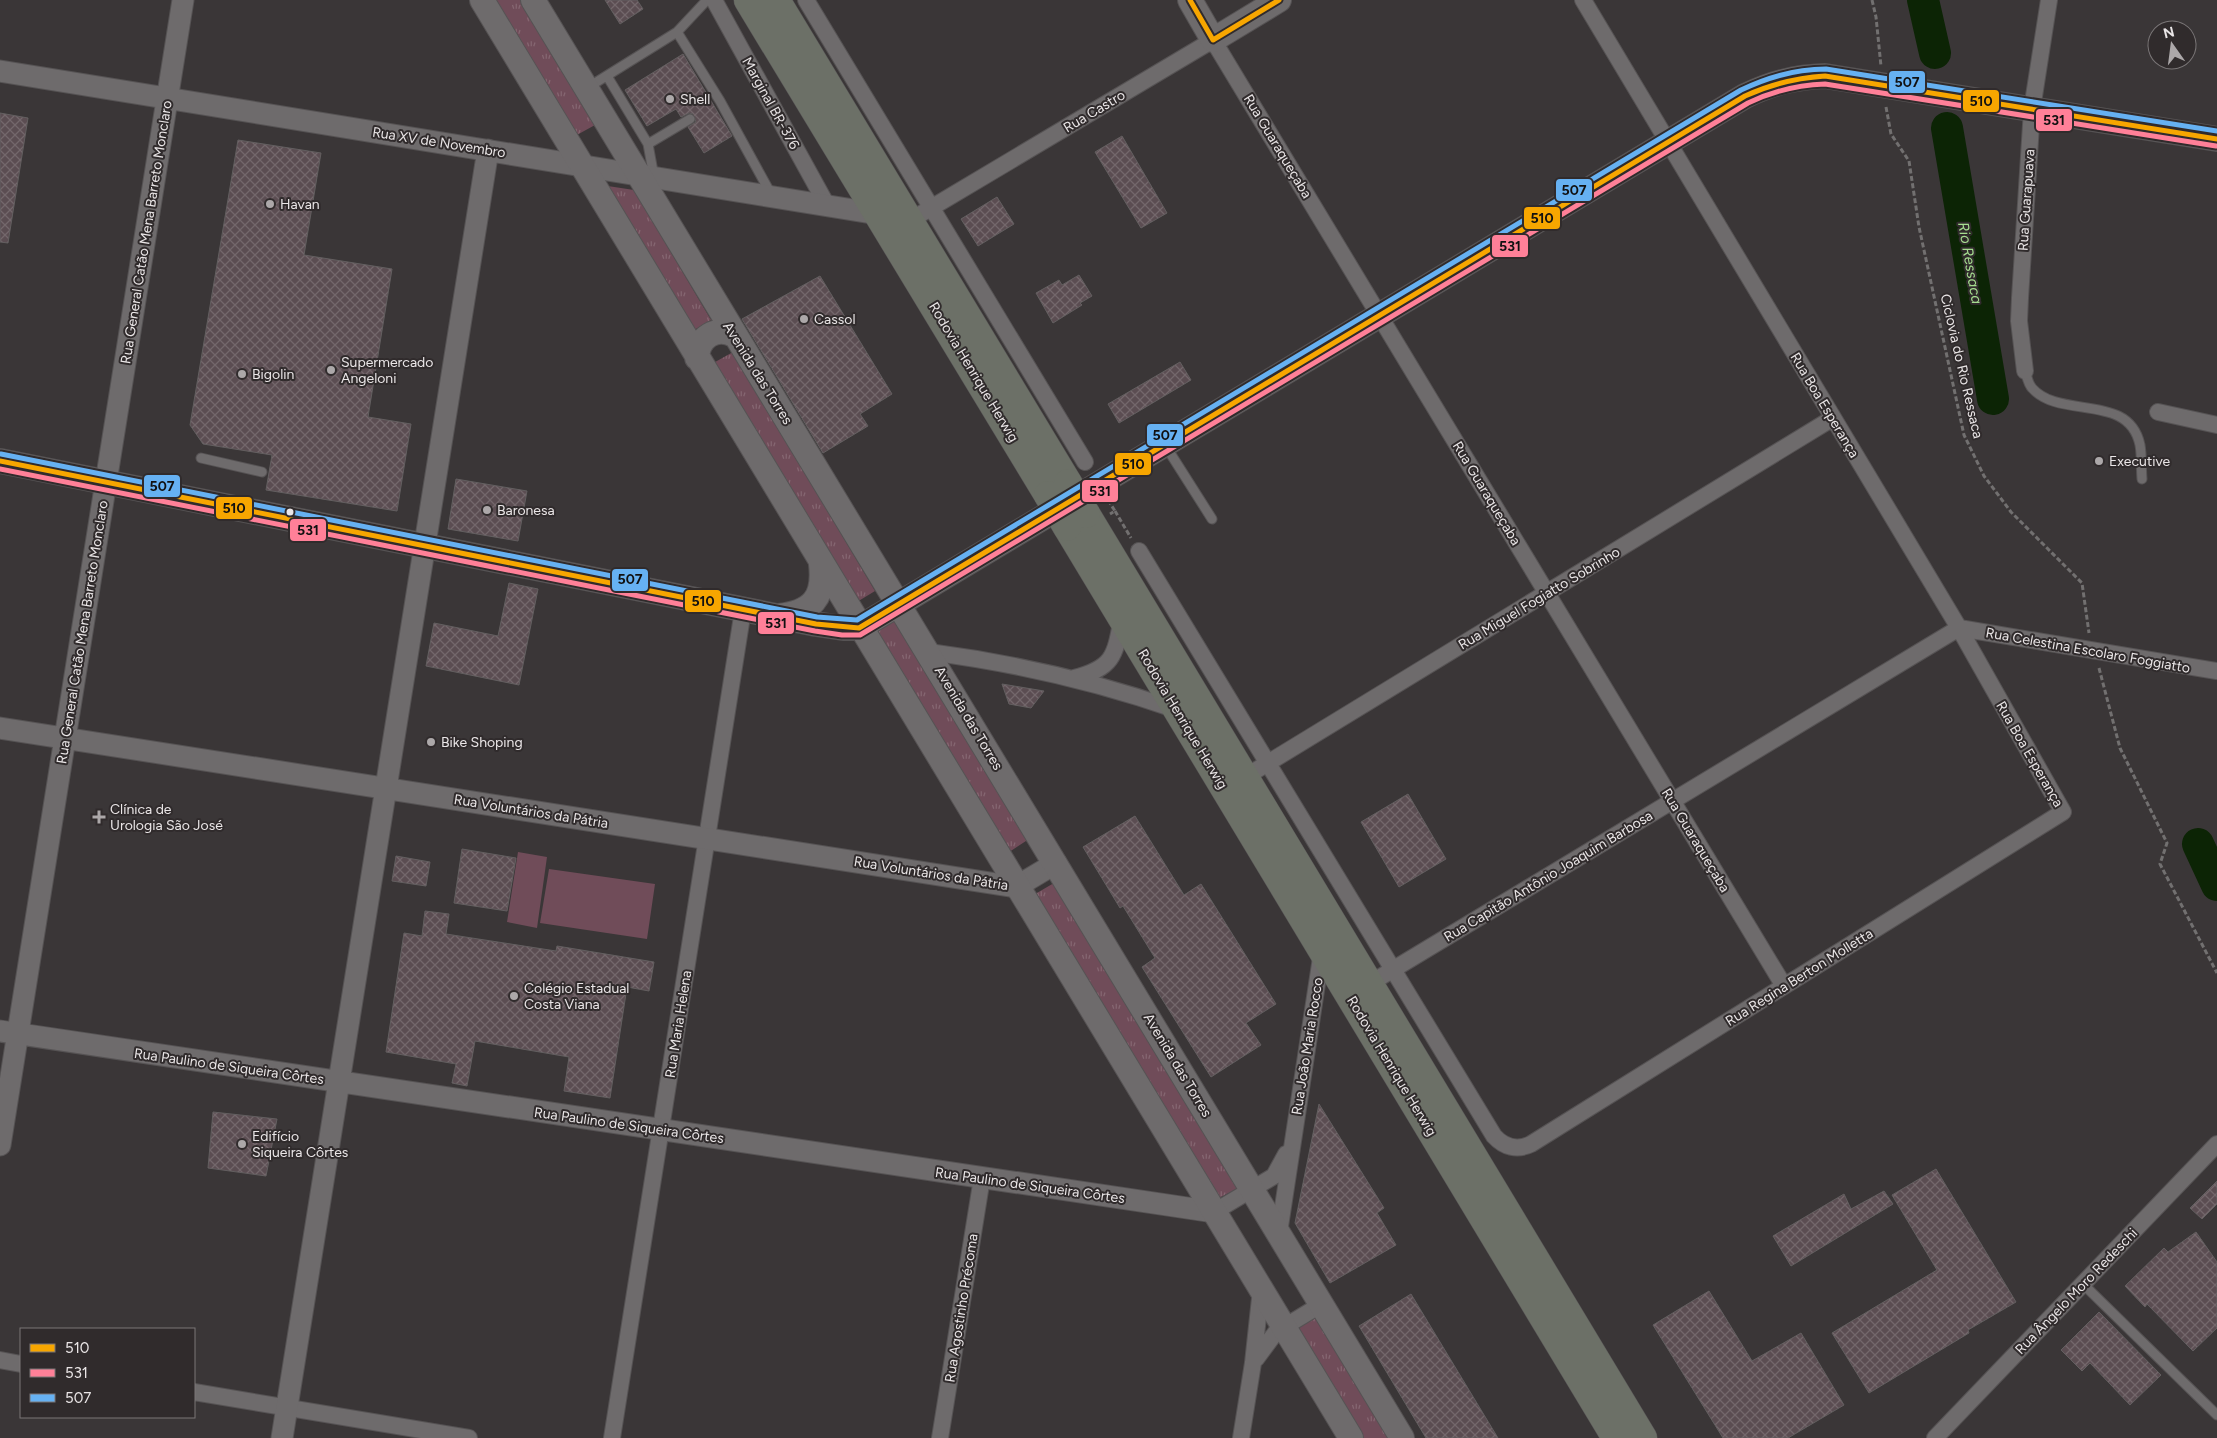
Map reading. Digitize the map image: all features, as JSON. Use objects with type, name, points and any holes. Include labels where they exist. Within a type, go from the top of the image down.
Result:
[{"type":"highway","name":"Rodovia Henrique Herwig","points":[[748,0],[878,214],[1077,521],[1256,770],[1381,977],[1643,1438]]},
{"type":"highway","name":"Rodovia Henrique Herwig","points":[[776,0],[921,214],[1058,489]]},
{"type":"highway","name":"Rodovia Henrique Herwig","points":[[1077,521],[1122,617],[1616,1438]]},
{"type":"main road","points":[[482,0],[1016,887],[1351,1438]]},
{"type":"main road","name":"Avenida das Torres","points":[[533,0],[587,88],[647,176],[734,335],[900,604],[1402,1438]]},
{"type":"main road","name":"Rua Guaraqueçaba","points":[[1190,0],[1213,40]]},
{"type":"main road","name":"Rua Castro","points":[[1213,40],[1280,0]]},
{"type":"main road","points":[[0,461],[743,610],[828,626],[860,628],[1745,96],[1787,79],[1804,76],[1825,76],[2217,139]]},
{"type":"main road","points":[[697,358],[700,345],[709,335],[722,331],[734,335]]},
{"type":"main road","points":[[775,616],[796,614],[807,609],[815,600],[821,588],[821,564]]},
{"type":"street","name":"Rua General Catão Mena Barreto Monclaro","points":[[0,1145],[9,1033],[65,738],[183,0]]},
{"type":"street","name":"Marginal BR-376","points":[[714,0],[828,207]]},
{"type":"street","points":[[806,0],[921,214],[1085,462]]},
{"type":"street","name":"Rua Boa Esperança","points":[[1583,0],[1959,628],[2064,812]]},
{"type":"street","name":"Rua Guarapuava","points":[[2025,371],[2020,321],[2020,298],[2032,109],[2049,0]]},
{"type":"street","name":"Rua Castro","points":[[921,214],[1213,40]]},
{"type":"street","name":"Rua Guaraqueçaba","points":[[1213,40],[1784,986]]},
{"type":"street","name":"Rua XV de Novembro","points":[[0,71],[878,214]]},
{"type":"street","points":[[282,1438],[488,150]]},
{"type":"street","points":[[2158,412],[2217,425]]},
{"type":"street","name":"Rua Miguel Fogiatto Sobrinho","points":[[1256,770],[1833,418]]},
{"type":"street","points":[[1139,552],[1256,770]]},
{"type":"street","name":"Rua Maria Helena","points":[[612,1438],[743,610]]},
{"type":"street","points":[[1071,678],[1092,673],[1104,667],[1111,658],[1117,642],[1122,617]]},
{"type":"street","name":"Rua Celestina Escolaro Foggiatto","points":[[1959,628],[2217,671]]},
{"type":"street","name":"Rua Capitão Antônio Joaquim Barbosa","points":[[1381,977],[1959,628]]},
{"type":"street","points":[[929,652],[1071,678],[1125,693],[1178,711]]},
{"type":"street","name":"Rua Voluntários da Pátria","points":[[0,728],[1016,887],[1056,863]]},
{"type":"street","name":"Rua Regina Berton Molletta","points":[[1381,977],[1494,1136],[1499,1142],[1511,1147],[1521,1148],[1534,1142],[2064,812]]},
{"type":"street","name":"Rua João Maria Rocco","points":[[1279,1233],[1322,951]]},
{"type":"street","name":"Rua Paulino de Siqueira Côrtes","points":[[9,1033],[1214,1212]]},
{"type":"street","name":"Rua João Maria Rocco","points":[[1253,1189],[1274,1176],[1292,1140]]},
{"type":"street","name":"Rua Ângelo Moro Redeschi","points":[[1935,1438],[2217,1144]]},
{"type":"street","points":[[1166,1205],[1175,1201],[1187,1187],[1187,1168]]},
{"type":"street","name":"Rua Agostinho Précoma","points":[[940,1438],[982,1178]]},
{"type":"street","points":[[1214,1212],[1253,1189]]},
{"type":"street","points":[[1241,1438],[1253,1363],[1261,1289]]},
{"type":"street","points":[[1253,1363],[1266,1343],[1283,1327],[1322,1304]]},
{"type":"street","points":[[0,1360],[20,1364]]},
{"type":"street","points":[[195,1392],[469,1438]]},
{"type":"lane","points":[[587,88],[677,32],[707,0]]},
{"type":"lane","points":[[677,32],[772,197]]},
{"type":"lane","points":[[607,76],[648,144],[647,176]]},
{"type":"lane","points":[[648,144],[690,119]]},
{"type":"lane","points":[[2025,371],[2030,387],[2042,398],[2125,418],[2140,444],[2142,479]]},
{"type":"lane","points":[[1164,445],[1212,519]]},
{"type":"lane","points":[[201,458],[262,472]]},
{"type":"lane","points":[[2083,1284],[2217,1415]]},
{"type":"path","name":"Ciclovia do Rio Ressaca","points":[[1872,0],[1876,17],[1882,85],[1890,134],[1909,161],[1919,228],[1964,435],[1984,476],[2011,512],[2082,583],[2088,631],[2120,748],[2167,843],[2160,864],[2217,973]]},
{"type":"path","points":[[1115,511],[1139,552]]},
{"type":"green space","points":[[494,0],[520,0],[595,125],[575,136]]},
{"type":"green space","points":[[601,185],[634,190],[711,320],[689,333]]},
{"type":"green space","points":[[733,352],[875,591],[852,605],[708,366]]},
{"type":"green space","points":[[895,618],[1029,839],[1006,854],[870,628]]},
{"type":"green space","points":[[518,852],[547,857],[537,928],[507,922]]},
{"type":"green space","points":[[549,869],[655,884],[647,939],[540,923]]},
{"type":"green space","points":[[1054,883],[1238,1188],[1219,1198],[1030,897]]},
{"type":"green space","points":[[1315,1318],[1390,1438],[1361,1438],[1296,1329]]},
{"type":"building","points":[[605,0],[637,0],[643,9],[620,24]]},
{"type":"building","name":"Shell","points":[[683,54],[732,136],[704,153],[688,127],[696,122],[693,114],[689,113],[681,117],[676,109],[647,126],[625,90]]},
{"type":"building","points":[[0,113],[28,118],[8,243],[0,242]]},
{"type":"building","points":[[1122,136],[1167,213],[1141,228],[1095,152]]},
{"type":"building","points":[[238,140],[321,153],[304,255],[392,269],[368,417],[411,424],[397,511],[266,490],[272,455],[203,444],[190,425]]},
{"type":"building","points":[[997,197],[1014,224],[978,246],[961,219]]},
{"type":"building","points":[[1079,275],[1092,296],[1080,303],[1082,305],[1053,323],[1036,293],[1059,280],[1062,285]]},
{"type":"building","points":[[820,276],[892,394],[860,414],[868,426],[823,453],[742,319]]},
{"type":"building","points":[[1180,362],[1191,380],[1119,423],[1108,404]]},
{"type":"building","name":"Baronesa","points":[[456,479],[527,491],[518,541],[448,529]]},
{"type":"building","points":[[509,583],[538,589],[519,685],[426,666],[434,623],[498,636]]},
{"type":"building","points":[[1002,684],[1044,691],[1031,708],[1009,704]]},
{"type":"building","points":[[1408,794],[1446,859],[1399,887],[1361,822]]},
{"type":"building","points":[[1135,816],[1184,895],[1201,884],[1276,1004],[1246,1023],[1261,1045],[1211,1077],[1142,967],[1155,958],[1123,906],[1120,908],[1083,847]]},
{"type":"building","points":[[462,849],[516,858],[507,911],[454,903]]},
{"type":"building","points":[[396,856],[430,862],[426,886],[392,881]]},
{"type":"building","points":[[425,911],[449,914],[446,934],[556,951],[557,946],[654,962],[649,991],[627,987],[610,1098],[564,1091],[569,1057],[475,1041],[467,1086],[452,1083],[456,1064],[386,1052],[404,933],[422,936]]},
{"type":"building","points":[[1319,1104],[1384,1208],[1377,1213],[1396,1245],[1330,1283],[1295,1223]]},
{"type":"building","name":"Edifício Siqueira Côrtes","points":[[213,1112],[277,1119],[266,1176],[208,1168]]},
{"type":"building","points":[[1936,1169],[2016,1302],[1968,1330],[1969,1333],[1869,1393],[1832,1333],[1937,1270],[1892,1195]]},
{"type":"building","points":[[2217,1181],[2217,1204],[2202,1219],[2190,1208]]},
{"type":"building","points":[[1884,1191],[1893,1204],[1791,1266],[1773,1236],[1844,1194],[1851,1209]]},
{"type":"building","points":[[2196,1232],[2217,1262],[2217,1328],[2193,1351],[2147,1304],[2145,1307],[2125,1286],[2164,1248],[2168,1252]]},
{"type":"building","points":[[1709,1291],[1752,1361],[1801,1333],[1844,1405],[1788,1438],[1723,1438],[1653,1325]]},
{"type":"building","points":[[1411,1294],[1498,1438],[1426,1438],[1359,1326]]},
{"type":"building","points":[[2099,1312],[2161,1375],[2130,1405],[2090,1363],[2082,1371],[2061,1350]]},
{"type":"waterway","name":"Rio Ressaca","points":[[1923,0],[1935,53]]},
{"type":"waterway","name":"Rio Ressaca","points":[[1947,128],[1993,399]]},
{"type":"waterway","name":"Rio Ressaca","points":[[2198,844],[2217,885]]},
{"type":"transit line","name":"510","points":[[1190,0],[1213,40],[1279,0]]},
{"type":"transit line","name":"507","points":[[1,454],[817,617],[857,620],[1741,90],[1761,81],[1793,72],[1826,69],[2217,131]]},
{"type":"transit line","name":"510","points":[[0,461],[816,624],[859,628],[1745,96],[1764,88],[1804,78],[1825,76],[2217,139]]},
{"type":"transit line","name":"531","points":[[0,469],[815,631],[842,635],[860,635],[1748,103],[1767,95],[1795,87],[1825,84],[2216,146]]},
{"type":"place","name":"Shell","points":[[670,99]]},
{"type":"place","name":"Havan","points":[[270,204]]},
{"type":"place","name":"Cassol","points":[[804,319]]},
{"type":"place","name":"Supermercado Angeloni","points":[[331,370]]},
{"type":"place","name":"Bigolin","points":[[242,374]]},
{"type":"place","name":"Executive","points":[[2099,461]]},
{"type":"place","name":"Baronesa","points":[[487,510]]},
{"type":"place","name":"Bike Shoping","points":[[431,742]]},
{"type":"place","name":"Clínica de Urologia São José","points":[[99,817]]},
{"type":"place","name":"Colégio Estadual Costa Viana","points":[[514,996]]},
{"type":"place","name":"Edifício Siqueira Côrtes","points":[[242,1144]]}]
